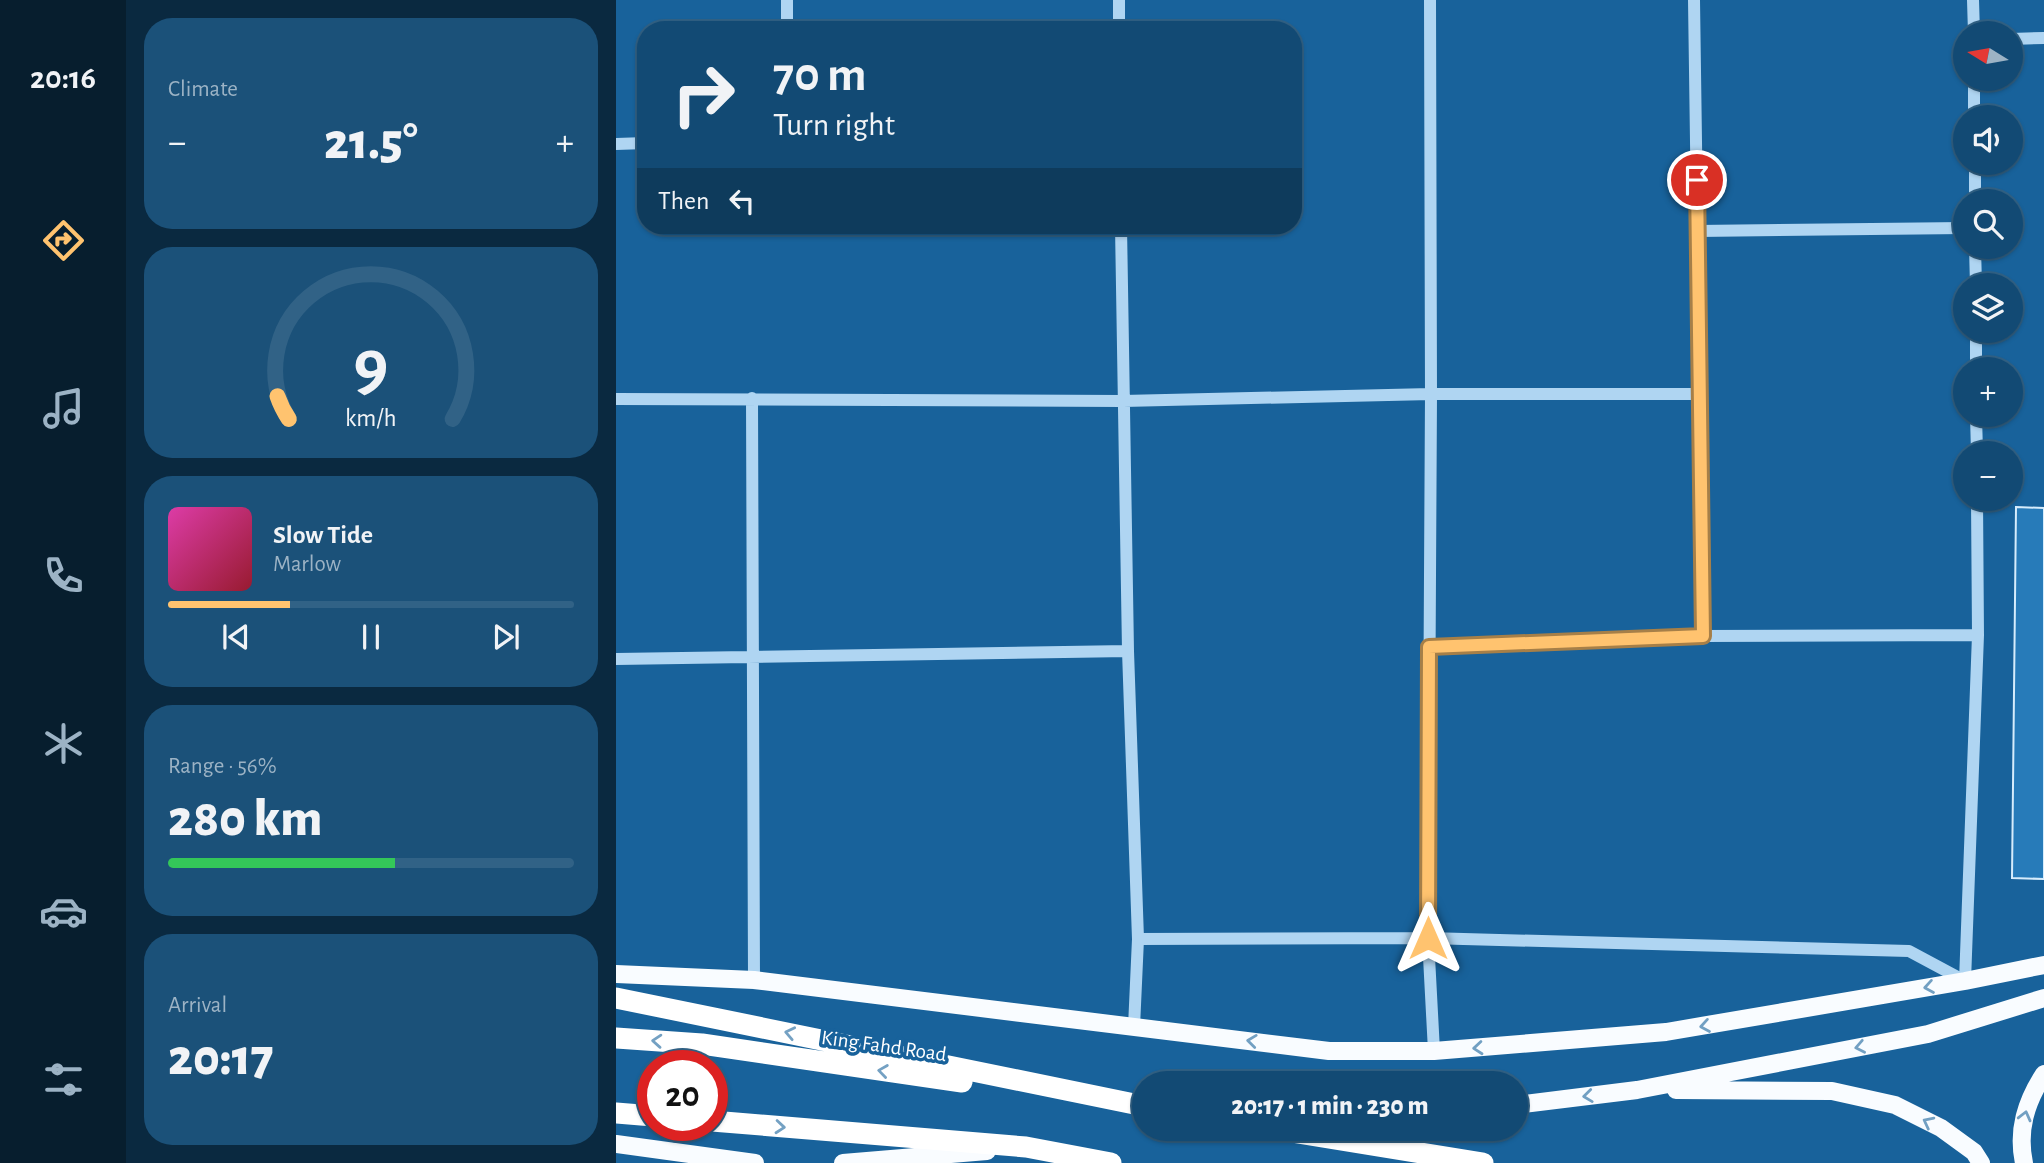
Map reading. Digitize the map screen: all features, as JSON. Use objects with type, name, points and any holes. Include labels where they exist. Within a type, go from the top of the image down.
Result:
[{"type":"highway","points":[[616,998],[1132,1105]]},
{"type":"highway","name":"King Fahd Road","points":[[616,1038],[702,1044],[1132,1105]]},
{"type":"highway","points":[[616,1113],[637,1115]]},
{"type":"highway","points":[[728,1122],[1026,1147],[1111,1163]]},
{"type":"highway","points":[[1347,1141],[1483,1163]]},
{"type":"main road","points":[[616,974],[754,980],[1329,1051],[1434,1051],[1666,1032],[2044,965]]},
{"type":"main road","points":[[1528,1104],[1637,1090],[1928,1034],[2044,998]]},
{"type":"main road","points":[[2024,1163],[2020,1146],[2023,1119],[2031,1094],[2044,1074]]},
{"type":"main road","points":[[1637,1090],[1832,1091],[1895,1105],[1941,1128],[1974,1152],[1981,1163]]},
{"type":"main road","points":[[616,1144],[755,1163]]},
{"type":"main road","points":[[844,1163],[1026,1147],[1086,1163]]},
{"type":"street","points":[[787,0],[787,21]]},
{"type":"street","points":[[1119,0],[1119,21]]},
{"type":"street","points":[[1430,0],[1428,938],[1434,1051]]},
{"type":"street","points":[[1694,0],[1703,636]]},
{"type":"street","points":[[1973,0],[1973,21]]},
{"type":"street","points":[[2023,39],[2044,38]]},
{"type":"street","points":[[616,144],[637,143]]},
{"type":"street","points":[[1697,231],[1953,228]]},
{"type":"street","points":[[1121,235],[1128,651],[1138,939],[1134,1027]]},
{"type":"street","points":[[616,399],[1123,401],[1431,394],[1699,394]]},
{"type":"street","points":[[752,398],[754,980]]},
{"type":"street","points":[[1138,939],[1428,938],[1909,951],[1965,981],[1978,635],[1977,511]]},
{"type":"street","points":[[1429,647],[1703,636],[1978,635]]},
{"type":"street","points":[[616,659],[1128,651]]},
{"type":"building","points":[[2023,507],[2044,508],[2044,879],[2012,878],[2016,511],[2023,511]]},
{"type":"route","points":[[1428,938],[1429,647],[1703,636],[1697,180]]}]
